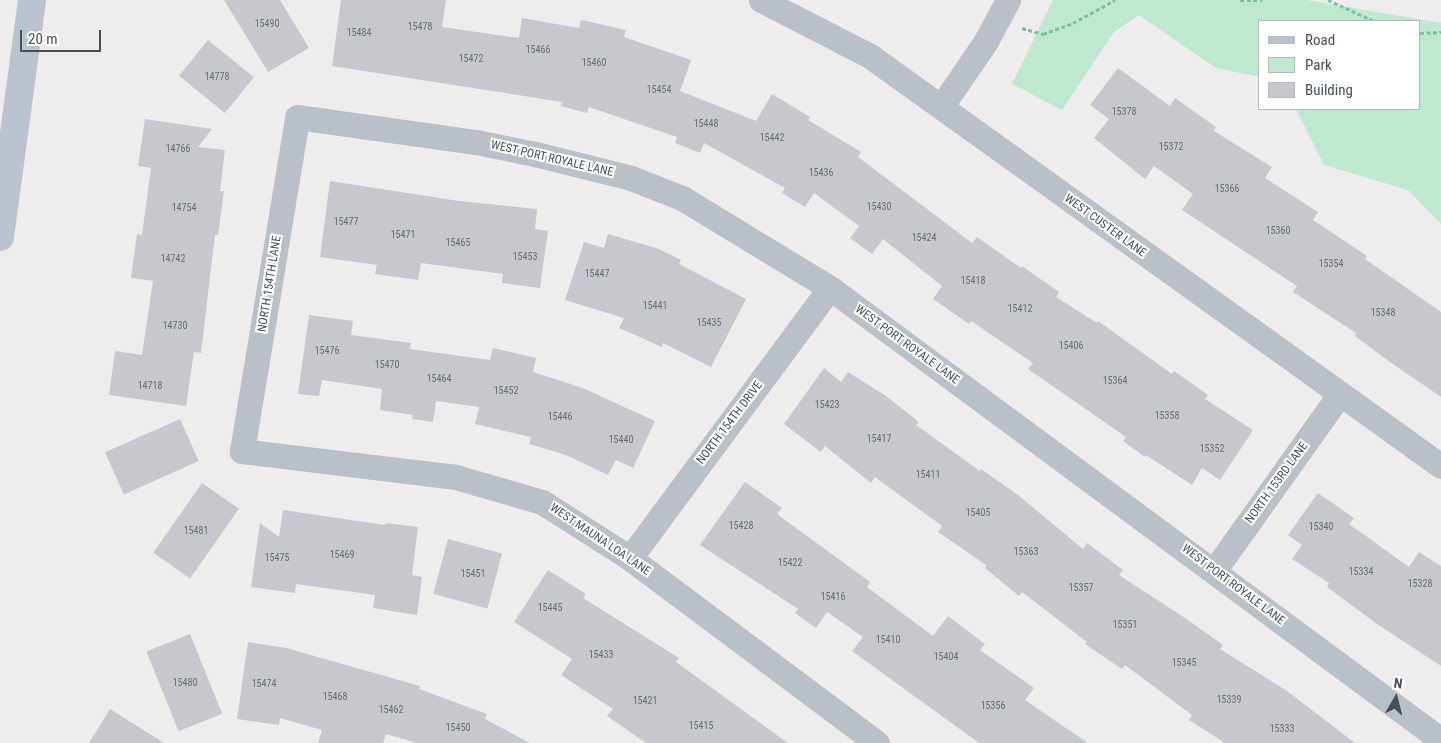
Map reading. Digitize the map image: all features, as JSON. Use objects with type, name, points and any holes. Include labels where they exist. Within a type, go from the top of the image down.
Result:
[{"type":"main road","points":[[0,237],[32,0]]},
{"type":"street","name":"WEST CUSTER LANE","points":[[761,0],[870,56],[1339,395],[1441,466]]},
{"type":"street","points":[[941,107],[986,41],[1003,10]]},
{"type":"street","name":"WEST PORT ROYALE LANE","points":[[297,117],[476,142],[581,164],[631,178],[682,198],[830,288],[1441,740]]},
{"type":"street","name":"NORTH 154TH LANE","points":[[242,451],[297,117]]},
{"type":"street","name":"NORTH 154TH DRIVE","points":[[630,558],[830,288]]},
{"type":"street","name":"NORTH 153RD LANE","points":[[1214,571],[1339,395]]},
{"type":"street","name":"WEST MAUNA LOA LANE","points":[[242,451],[456,478],[542,502],[630,558],[877,743]]},
{"type":"path","points":[[1003,10],[1043,34],[1073,23],[1115,0]]},
{"type":"path","points":[[1240,0],[1262,0]]},
{"type":"path","points":[[1328,0],[1372,20]]},
{"type":"path","points":[[1421,33],[1441,32]]},
{"type":"green space","points":[[1053,0],[1307,0],[1441,23],[1441,224],[1408,190],[1324,165],[1296,110],[1421,110],[1421,20],[1258,20],[1258,77],[1216,68],[1139,15],[1114,32],[1062,110],[1012,84]]},
{"type":"building","points":[[224,0],[280,0],[309,48],[268,72]]},
{"type":"building","points":[[341,0],[446,0],[442,27],[519,38],[522,18],[579,28],[581,20],[626,30],[624,37],[691,60],[680,91],[756,121],[772,94],[810,117],[808,120],[861,152],[858,157],[972,243],[977,237],[1021,268],[1022,266],[1059,292],[1056,297],[1097,323],[1098,321],[1172,374],[1174,371],[1208,395],[1205,399],[1253,430],[1220,480],[1202,468],[1192,485],[1146,455],[1145,457],[1123,441],[1126,437],[1028,369],[1033,363],[971,321],[969,324],[933,299],[942,286],[883,239],[872,254],[850,238],[859,226],[814,193],[805,207],[782,193],[785,188],[704,143],[700,153],[675,143],[677,137],[589,107],[587,113],[561,106],[562,102],[332,66]]},
{"type":"building","points":[[208,40],[254,77],[225,113],[179,76]]},
{"type":"building","points":[[1118,68],[1170,106],[1175,98],[1216,127],[1214,131],[1272,167],[1265,178],[1318,212],[1313,220],[1367,256],[1365,259],[1441,312],[1441,397],[1355,336],[1356,333],[1293,292],[1297,286],[1182,210],[1193,194],[1154,166],[1145,179],[1094,138],[1109,119],[1090,105]]},
{"type":"building","points":[[145,119],[212,129],[198,147],[225,150],[220,191],[224,191],[218,235],[215,235],[201,353],[194,352],[186,406],[109,395],[115,351],[142,355],[153,281],[131,278],[137,234],[142,235],[151,168],[138,166]]},
{"type":"building","points":[[330,181],[459,201],[537,209],[535,229],[548,231],[540,288],[502,283],[503,274],[421,263],[418,280],[375,274],[377,265],[320,257]]},
{"type":"building","points":[[608,234],[659,249],[681,260],[679,264],[746,299],[711,367],[663,343],[662,347],[619,328],[624,318],[565,300],[584,242],[604,248]]},
{"type":"building","points":[[309,315],[353,321],[351,335],[411,343],[410,349],[490,360],[493,348],[536,358],[533,372],[583,388],[655,421],[633,468],[616,460],[608,475],[566,455],[529,444],[531,437],[475,424],[479,407],[436,401],[433,422],[412,419],[413,415],[380,410],[382,389],[322,380],[319,396],[298,394]]},
{"type":"building","points":[[824,368],[841,382],[848,372],[886,396],[919,422],[916,425],[980,471],[981,469],[1018,495],[1083,549],[1087,543],[1123,570],[1119,575],[1188,620],[1223,645],[1220,649],[1287,691],[1355,743],[1225,743],[1189,720],[1192,715],[1125,665],[1122,669],[1085,644],[1087,642],[1022,592],[1019,596],[985,568],[986,565],[938,532],[942,526],[875,477],[871,483],[825,446],[821,452],[784,424]]},
{"type":"building","points":[[180,419],[199,461],[124,494],[105,452]]},
{"type":"building","points":[[745,482],[782,508],[777,514],[870,582],[867,587],[933,636],[948,616],[985,644],[980,650],[1034,688],[1025,700],[1088,743],[979,743],[852,651],[863,637],[827,612],[816,628],[795,613],[798,609],[700,545]]},
{"type":"building","points":[[202,483],[239,509],[190,578],[153,553]]},
{"type":"building","points":[[1318,493],[1354,518],[1349,524],[1409,567],[1419,552],[1441,566],[1441,666],[1377,624],[1327,587],[1329,583],[1292,559],[1302,545],[1288,535]]},
{"type":"building","points":[[283,510],[385,525],[386,523],[418,527],[412,575],[422,577],[417,615],[373,608],[375,595],[296,584],[295,593],[251,587],[260,523],[279,537]]},
{"type":"building","points":[[448,539],[502,553],[487,609],[433,594]]},
{"type":"building","points":[[548,570],[586,594],[583,598],[679,658],[676,662],[788,743],[646,743],[607,716],[613,709],[561,675],[572,659],[514,622]]},
{"type":"building","points":[[190,634],[222,714],[179,731],[146,652]]},
{"type":"building","points":[[248,642],[286,648],[420,686],[419,689],[487,714],[485,719],[530,743],[417,743],[386,734],[383,743],[318,743],[322,730],[280,718],[279,725],[237,719]]},
{"type":"building","points":[[110,709],[164,743],[89,743]]}]
